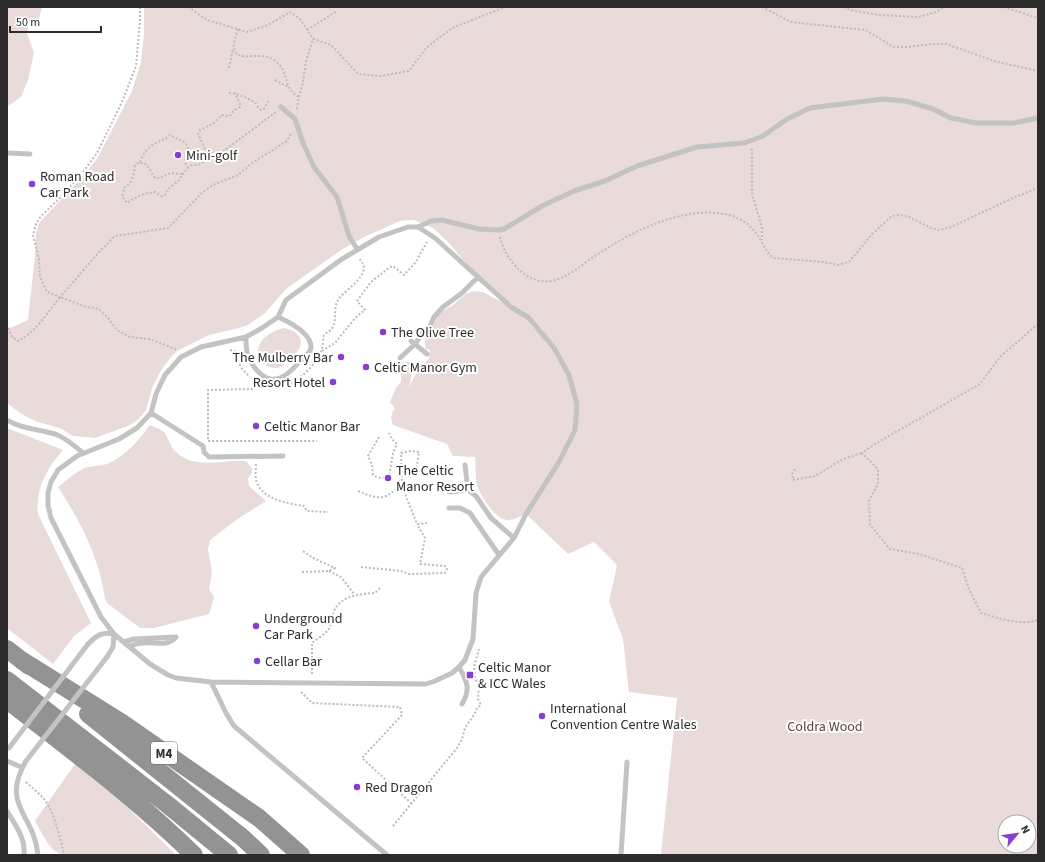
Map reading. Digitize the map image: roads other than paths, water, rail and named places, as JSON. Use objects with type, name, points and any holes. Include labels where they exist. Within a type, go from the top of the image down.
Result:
[{"type":"highway","name":"M4","points":[[14,654],[225,824],[261,855]]},
{"type":"highway","name":"M4","points":[[14,654],[122,723],[259,818],[301,855]]},
{"type":"highway","points":[[7,680],[168,805],[228,855]]},
{"type":"highway","points":[[7,700],[130,797],[194,855]]},
{"type":"highway","points":[[74,732],[205,855]]},
{"type":"lane","points":[[418,227],[430,235],[511,308],[529,318],[554,348],[569,375],[578,404],[575,430],[559,462],[526,514],[514,538],[481,578],[476,594],[473,639],[465,660],[459,667],[444,678],[426,684],[212,682],[176,678],[168,675],[150,664],[114,634],[101,617],[52,518],[48,505],[48,493],[54,475],[64,464],[83,453],[119,439],[128,434],[144,421],[151,413],[156,394],[165,375],[181,357],[201,347],[246,337],[262,328],[278,317],[286,300],[356,250],[380,237],[408,227],[418,227],[431,221],[442,220],[479,228],[499,230],[542,206],[574,191],[605,181],[637,166],[697,147],[744,143],[764,136],[787,118],[810,108],[883,100],[906,101],[933,109],[951,118],[976,123],[1014,123],[1038,118]]},
{"type":"lane","points":[[281,107],[295,119],[314,167],[337,197],[349,236],[356,250]]},
{"type":"lane","points":[[7,153],[30,154]]},
{"type":"lane","points":[[400,358],[413,342],[430,326],[434,317],[443,307],[462,293],[478,277]]},
{"type":"lane","points":[[246,337],[247,351],[250,360],[258,372],[268,378],[279,378],[287,374],[311,348],[309,340],[302,332],[292,324],[278,317]]},
{"type":"lane","points":[[413,342],[427,354]]},
{"type":"lane","points":[[151,413],[203,446],[204,452],[209,457],[225,458],[283,456]]},
{"type":"lane","points":[[7,420],[22,426],[54,434],[83,453]]},
{"type":"lane","points":[[465,465],[468,490]]},
{"type":"lane","points":[[449,492],[468,490],[476,496],[491,518],[514,538]]},
{"type":"lane","points":[[449,508],[460,508],[470,513],[499,555]]},
{"type":"lane","points":[[8,749],[88,644],[100,634],[114,634]]},
{"type":"lane","points":[[38,855],[33,835],[16,809],[13,801],[11,793],[15,778],[21,767],[107,657],[113,647],[115,640],[114,634]]},
{"type":"lane","points":[[124,642],[134,639],[176,637],[172,641],[165,644],[143,643],[130,646]]},
{"type":"lane","points":[[459,667],[466,679],[467,687],[466,698],[462,704]]},
{"type":"lane","points":[[212,682],[226,714],[234,726],[388,855]]},
{"type":"lane","points":[[7,761],[21,767]]},
{"type":"lane","points":[[622,855],[627,762]]},
{"type":"lane","points":[[7,811],[20,834],[23,842],[24,855]]},
{"type":"place","name":"Mini-golf","points":[[178,155]]},
{"type":"place","name":"Roman Road Car Park","points":[[32,184]]},
{"type":"place","name":"The Olive Tree","points":[[383,332]]},
{"type":"place","name":"The Mulberry Bar","points":[[341,357]]},
{"type":"place","name":"Celtic Manor Gym","points":[[366,367]]},
{"type":"place","name":"Resort Hotel","points":[[333,382]]},
{"type":"place","name":"Celtic Manor Bar","points":[[256,426]]},
{"type":"place","name":"The Celtic Manor Resort","points":[[388,478]]},
{"type":"place","name":"Underground Car Park","points":[[256,626]]},
{"type":"place","name":"Cellar Bar","points":[[257,661]]},
{"type":"place","name":"Celtic Manor & ICC Wales","points":[[470,675]]},
{"type":"place","name":"International Convention Centre Wales","points":[[542,716]]},
{"type":"place","name":"Red Dragon","points":[[357,787]]},
{"type":"park label","name":"Coldra Wood","points":[[825,726]]}]
